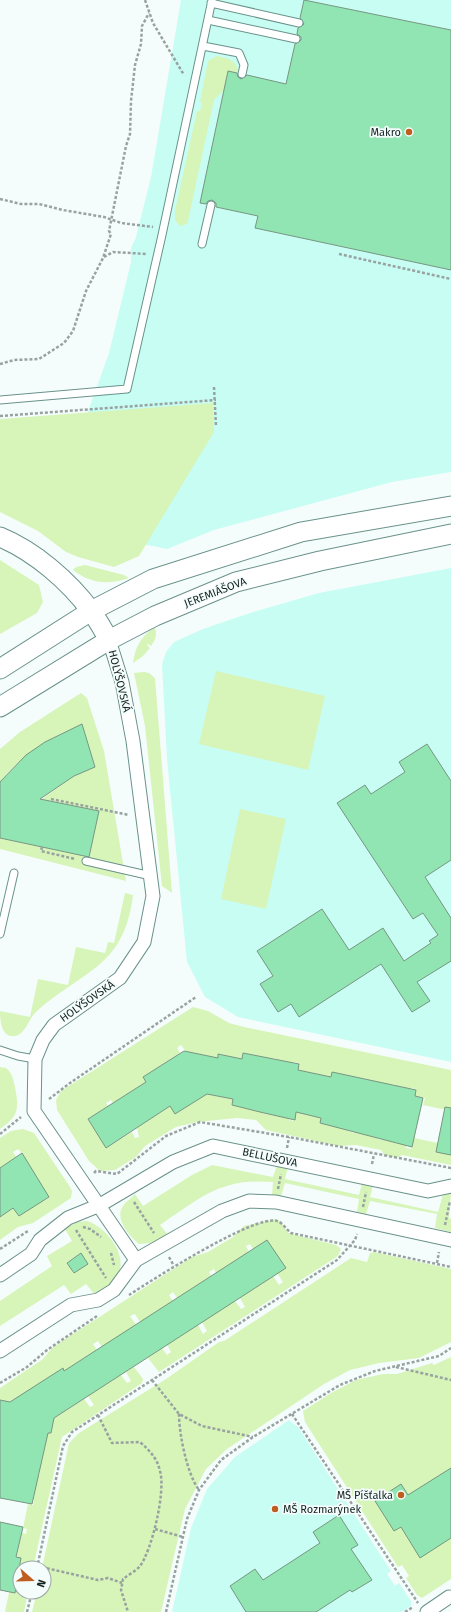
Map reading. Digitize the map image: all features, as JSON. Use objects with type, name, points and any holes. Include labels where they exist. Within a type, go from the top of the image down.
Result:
[{"type":"main road","points":[[0,669],[91,610],[153,579],[301,532],[451,506]]},
{"type":"main road","name":"JEREMIÁŠOVA","points":[[0,707],[109,640],[155,616],[236,582],[320,561],[451,534]]},
{"type":"main road","points":[[0,537],[18,544],[49,568],[91,610],[109,640]]},
{"type":"street","name":"HOLÝŠOVSKÁ","points":[[34,1111],[34,1059],[43,1040],[54,1025],[120,978],[144,942],[154,896],[133,741],[122,682],[109,640]]},
{"type":"street","points":[[34,1111],[100,1205],[136,1260]]},
{"type":"street","name":"BELLUŠOVA","points":[[0,1275],[31,1254],[40,1240],[68,1218],[100,1205],[173,1162],[213,1146],[428,1191],[451,1186]]},
{"type":"street","points":[[0,1351],[71,1305],[98,1300],[136,1260],[163,1246],[222,1211],[249,1201],[276,1202],[361,1219],[451,1240]]},
{"type":"street","points":[[422,1608],[449,1597]]},
{"type":"lane","points":[[0,400],[127,389],[164,229],[212,1],[300,23]]},
{"type":"lane","points":[[208,20],[296,39]]},
{"type":"lane","points":[[203,46],[239,53],[244,65],[242,74]]},
{"type":"lane","points":[[202,244],[211,206]]},
{"type":"lane","points":[[86,861],[151,876]]},
{"type":"lane","points":[[0,934],[14,873]]},
{"type":"lane","points":[[0,1050],[34,1059]]},
{"type":"path","points":[[145,0],[153,23],[171,50],[183,75],[196,78]]},
{"type":"path","points":[[0,364],[14,360],[39,359],[64,343],[73,331],[86,291],[103,258],[111,234],[109,231],[126,146],[130,134],[131,101],[135,65],[141,44],[142,26],[149,13]]},
{"type":"path","points":[[0,199],[21,204],[39,204],[62,210],[164,229]]},
{"type":"path","points":[[103,258],[113,252],[158,255]]},
{"type":"path","points":[[339,254],[451,279]]},
{"type":"path","points":[[214,387],[216,400],[216,426]]},
{"type":"path","points":[[0,416],[216,400]]},
{"type":"path","points":[[50,799],[143,817]]},
{"type":"path","points":[[42,847],[41,851],[86,861]]},
{"type":"path","points":[[0,1134],[24,1115],[34,1111],[70,1083],[196,997]]},
{"type":"path","points":[[274,1221],[273,1213],[289,1137]]},
{"type":"path","points":[[39,1560],[63,1446],[72,1432],[337,1260],[355,1240],[361,1219],[374,1154]]},
{"type":"path","points":[[117,1174],[174,1266]]},
{"type":"path","points":[[103,1239],[90,1229],[75,1227],[121,1300],[174,1266],[251,1226],[266,1220],[278,1221],[291,1233],[451,1267]]},
{"type":"path","points":[[110,1249],[114,1264],[113,1269]]},
{"type":"path","points":[[0,1383],[27,1367],[48,1350],[102,1313]]},
{"type":"path","points":[[166,1612],[183,1536],[198,1490],[221,1460],[253,1437],[340,1385],[375,1371],[439,1356],[451,1348]]},
{"type":"path","points":[[394,1366],[451,1380]]},
{"type":"path","points":[[152,1380],[179,1414],[202,1426],[253,1437]]},
{"type":"path","points":[[179,1414],[179,1431],[192,1482],[198,1490]]},
{"type":"path","points":[[292,1414],[422,1608]]},
{"type":"path","points":[[98,1416],[112,1443],[140,1442],[154,1454],[161,1473],[158,1518],[155,1530],[140,1567],[123,1579],[122,1583],[121,1590],[128,1612]]},
{"type":"path","points":[[155,1530],[183,1536]]},
{"type":"path","points":[[52,1570],[98,1580],[108,1578],[122,1583]]},
{"type":"path","points":[[27,1612],[30,1600]]},
{"type":"shaded area","points":[[181,0],[451,0],[451,472],[392,482],[214,530],[167,549],[30,521],[0,423],[86,417],[109,353],[131,262],[131,248],[136,237],[151,177]]},
{"type":"shaded area","points":[[451,568],[451,1062],[238,1017],[205,997],[187,962],[167,759],[162,664],[166,652],[174,642],[203,629],[253,612],[319,593]]},
{"type":"shaded area","name":"MŠ Rozmarýnek","points":[[289,1420],[298,1427],[391,1571],[387,1574],[395,1586],[399,1583],[411,1601],[411,1606],[402,1612],[172,1612],[191,1528],[207,1489],[235,1457]]},
{"type":"green space","points":[[217,56],[234,62],[238,69],[238,73],[228,71],[224,90],[214,100],[188,221],[187,224],[180,226],[175,220],[175,211],[197,111],[200,111],[202,103],[200,102],[208,61]]},
{"type":"green space","points":[[213,403],[214,432],[139,556],[114,567],[78,557],[66,552],[38,531],[0,512],[0,419]]},
{"type":"green space","points":[[0,560],[39,585],[43,602],[37,613],[0,634]]},
{"type":"green space","points":[[85,565],[124,575],[129,578],[114,582],[93,581],[73,570],[76,567]]},
{"type":"green space","points":[[155,627],[155,639],[151,646],[148,644],[147,645],[150,648],[143,656],[133,663],[135,652],[142,638]]},
{"type":"green space","points":[[216,671],[325,696],[308,770],[199,744]]},
{"type":"green space","points":[[134,673],[149,673],[155,678],[172,893],[162,886],[145,726]]},
{"type":"green space","points":[[81,693],[87,698],[104,751],[126,881],[0,849],[0,838],[89,857],[99,811],[42,799],[74,776],[95,766],[82,725],[47,741],[17,763],[0,782],[0,749],[20,732]]},
{"type":"green space","points":[[240,809],[286,819],[266,909],[221,899]]},
{"type":"green space","points":[[125,893],[133,895],[128,920],[121,939],[110,953],[98,966],[36,1012],[22,1033],[15,1036],[10,1036],[7,1034],[2,1028],[0,1011],[30,1017],[38,979],[68,985],[76,947],[105,953],[108,942],[114,943]]},
{"type":"green space","points":[[193,1007],[208,1011],[229,1023],[244,1027],[451,1070],[451,1111],[423,1105],[425,1098],[415,1096],[416,1089],[411,1088],[410,1094],[394,1091],[396,1085],[390,1084],[389,1090],[365,1085],[366,1079],[361,1078],[360,1084],[332,1072],[331,1077],[298,1070],[299,1063],[293,1062],[292,1069],[277,1066],[278,1060],[273,1058],[271,1065],[248,1060],[249,1054],[243,1053],[242,1059],[219,1054],[218,1058],[202,1055],[201,1062],[196,1065],[181,1045],[177,1048],[180,1053],[160,1066],[163,1071],[147,1074],[143,1077],[146,1082],[113,1103],[111,1100],[106,1103],[108,1106],[88,1119],[106,1148],[132,1132],[135,1138],[139,1137],[137,1128],[170,1106],[176,1114],[180,1111],[186,1097],[191,1104],[196,1101],[190,1093],[194,1091],[233,1099],[232,1105],[262,1105],[260,1112],[266,1114],[267,1106],[291,1111],[289,1120],[294,1121],[296,1112],[321,1118],[320,1124],[350,1124],[348,1131],[354,1133],[356,1125],[379,1130],[377,1139],[382,1140],[385,1132],[408,1137],[406,1148],[411,1149],[414,1138],[438,1143],[436,1152],[442,1153],[451,1146],[451,1165],[402,1155],[397,1158],[384,1155],[381,1150],[356,1145],[339,1146],[266,1130],[256,1120],[237,1118],[197,1122],[176,1127],[145,1146],[136,1157],[115,1170],[100,1171],[89,1161],[57,1110],[56,1100],[61,1091]]},
{"type":"green space","points":[[0,1067],[6,1068],[10,1072],[15,1087],[17,1107],[11,1120],[0,1129]]},
{"type":"green space","points":[[23,1129],[34,1133],[70,1187],[72,1191],[71,1198],[33,1223],[18,1227],[0,1240],[0,1217],[13,1208],[19,1216],[39,1192],[44,1201],[49,1198],[22,1153],[18,1149],[13,1152],[16,1157],[0,1168],[0,1138],[11,1131]]},
{"type":"green space","points":[[212,1165],[273,1177],[277,1165],[288,1167],[285,1179],[359,1195],[362,1183],[373,1185],[370,1197],[438,1212],[444,1191],[451,1193],[449,1218],[451,1219],[451,1232],[435,1228],[437,1214],[370,1201],[366,1214],[357,1212],[359,1199],[285,1183],[281,1196],[272,1195],[273,1182],[244,1182],[232,1184],[201,1197],[160,1225],[168,1235],[150,1243],[139,1244],[131,1237],[121,1222],[120,1216],[124,1204],[135,1194],[143,1206],[192,1175]]},
{"type":"green space","points":[[276,1219],[282,1223],[288,1233],[336,1245],[341,1249],[338,1256],[159,1372],[148,1358],[162,1348],[167,1355],[171,1352],[167,1345],[198,1325],[203,1334],[207,1331],[202,1322],[235,1301],[241,1309],[245,1307],[240,1298],[273,1276],[279,1285],[283,1282],[277,1273],[285,1268],[267,1240],[253,1249],[250,1244],[246,1246],[249,1252],[216,1273],[214,1269],[209,1272],[211,1276],[177,1298],[173,1292],[169,1295],[173,1301],[140,1322],[135,1314],[130,1316],[136,1325],[102,1347],[98,1341],[93,1344],[97,1350],[64,1371],[62,1368],[57,1371],[59,1374],[27,1404],[10,1401],[0,1405],[0,1388],[43,1359],[53,1347],[192,1257],[208,1252],[233,1237],[244,1226]]},
{"type":"green space","points":[[87,1221],[94,1224],[107,1234],[117,1248],[121,1264],[119,1272],[114,1279],[95,1295],[86,1284],[71,1294],[64,1285],[0,1326],[0,1301],[52,1266],[47,1256],[72,1241],[65,1229],[77,1222]],"holes":[[[81,1253],[88,1264],[73,1273],[67,1262]]]},
{"type":"green space","points":[[374,1252],[451,1269],[451,1342],[419,1358],[379,1363],[350,1370],[324,1384],[227,1449],[206,1469],[185,1509],[161,1612],[32,1612],[35,1600],[52,1600],[52,1560],[44,1560],[69,1443],[79,1433],[166,1379],[219,1342],[224,1341],[351,1258],[367,1262],[370,1253]]},
{"type":"green space","name":"MŠ Píšťalka","points":[[451,1357],[451,1468],[447,1471],[449,1475],[407,1523],[451,1521],[451,1579],[422,1598],[417,1595],[406,1578],[409,1576],[402,1565],[398,1567],[305,1422],[303,1411],[331,1393],[356,1380],[383,1374],[397,1374],[432,1363],[434,1365]]},
{"type":"green space","points":[[134,1367],[143,1379],[142,1383],[62,1437],[35,1560],[21,1560],[17,1556],[22,1533],[26,1534],[27,1529],[23,1528],[28,1504],[33,1505],[34,1500],[29,1499],[35,1475],[39,1476],[40,1471],[35,1469],[41,1445],[45,1446],[46,1441],[42,1440],[43,1432],[51,1433],[52,1428],[44,1427],[45,1424],[84,1399],[90,1407],[94,1405],[88,1396],[121,1375],[127,1383],[131,1381],[126,1372]]},
{"type":"green space","points":[[12,1578],[12,1600],[26,1600],[24,1612],[5,1612]]},
{"type":"building","points":[[304,0],[451,30],[451,270],[255,228],[258,216],[216,207],[216,203],[212,200],[208,201],[206,204],[200,203],[228,71],[237,73],[238,77],[241,79],[247,75],[286,84],[295,44],[301,40],[301,37],[297,34],[298,28],[304,24],[300,18]]},
{"type":"building","points":[[82,724],[95,767],[74,776],[40,799],[99,811],[89,857],[0,838],[0,782],[26,755],[45,742]]},
{"type":"building","points":[[427,744],[451,781],[451,860],[425,877],[451,918],[451,961],[417,982],[430,1001],[412,1012],[381,964],[299,1017],[291,1004],[278,1012],[260,984],[273,976],[257,951],[322,909],[349,950],[383,928],[404,961],[431,943],[429,941],[438,935],[423,913],[413,919],[337,803],[365,785],[371,794],[405,772],[399,762]]},
{"type":"building","points":[[184,1051],[218,1058],[218,1054],[242,1059],[243,1053],[299,1064],[298,1070],[331,1077],[332,1072],[416,1090],[415,1096],[423,1098],[412,1147],[320,1123],[321,1118],[296,1112],[295,1120],[232,1105],[233,1099],[207,1094],[175,1114],[170,1106],[106,1148],[88,1119],[146,1082],[143,1077]]},
{"type":"building","points":[[445,1107],[451,1108],[451,1155],[436,1152]]},
{"type":"building","points":[[22,1153],[49,1197],[19,1216],[13,1208],[0,1217],[0,1168]]},
{"type":"building","points":[[267,1240],[286,1268],[54,1418],[51,1433],[48,1433],[32,1504],[0,1498],[0,1400],[10,1402],[63,1368],[64,1371]]},
{"type":"building","points":[[81,1253],[88,1264],[74,1273],[67,1263]]},
{"type":"building","points":[[451,1468],[451,1538],[420,1558],[401,1527],[394,1531],[375,1501],[401,1484],[408,1495]]},
{"type":"building","points":[[339,1515],[358,1545],[351,1549],[372,1580],[352,1592],[350,1590],[316,1612],[246,1612],[230,1586],[255,1569],[263,1580],[320,1543],[313,1532]]},
{"type":"building","points":[[0,1522],[23,1527],[16,1557],[21,1558],[21,1560],[12,1560],[12,1592],[0,1590]]},
{"type":"place","name":"Makro","points":[[409,132]]},
{"type":"place","name":"MŠ Píšťalka","points":[[401,1495]]},
{"type":"place","name":"MŠ Rozmarýnek","points":[[275,1509]]}]
